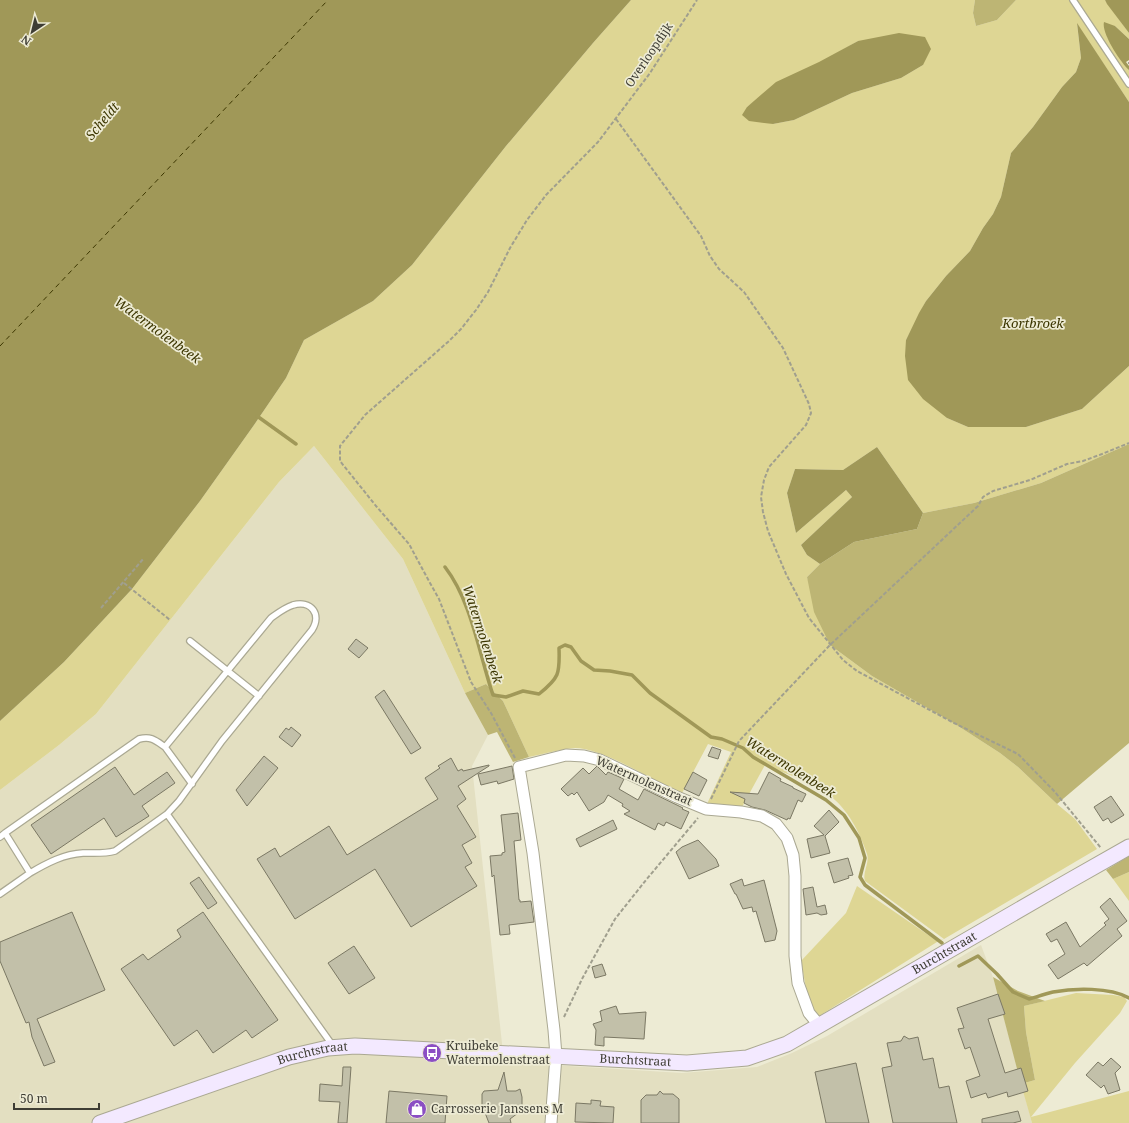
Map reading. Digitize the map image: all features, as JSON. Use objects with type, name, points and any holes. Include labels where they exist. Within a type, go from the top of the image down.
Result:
[{"type":"main road","name":"Burchtstraat","points":[[100,1123],[289,1057],[334,1048],[355,1046],[687,1063],[747,1058],[787,1044],[1129,847]]},
{"type":"street","name":"Watermolenstraat","points":[[519,766],[566,755],[584,756],[600,760],[677,797],[706,809],[741,812],[762,816],[776,824],[787,838],[793,856],[795,876],[795,956],[798,983],[809,1013],[819,1025]]},
{"type":"street","points":[[519,766],[533,852],[555,1036],[556,1056],[551,1123]]},
{"type":"lane","points":[[1073,0],[1129,84]]},
{"type":"lane","points":[[0,894],[48,862],[69,855],[83,853],[105,854],[115,850],[167,814],[179,802],[222,741],[316,624],[314,611],[310,606],[303,604],[294,605],[271,618],[165,747]]},
{"type":"lane","points":[[190,641],[259,696]]},
{"type":"lane","points":[[0,837],[138,739],[146,737],[153,739],[165,747],[192,784]]},
{"type":"lane","points":[[167,814],[334,1048]]},
{"type":"lane","points":[[5,833],[30,873]]},
{"type":"path","name":"Overloopdijk","points":[[519,766],[491,713],[472,682],[439,598],[409,544],[340,461],[340,446],[366,414],[461,329],[488,292],[526,220],[546,195],[598,142],[616,120],[650,73],[696,0]]},
{"type":"path","points":[[616,120],[701,236],[718,269],[744,292],[783,348],[809,404],[811,413],[806,425],[769,467],[764,480],[761,497],[762,512],[768,531],[786,574],[809,618],[830,646],[843,660],[857,671],[954,724],[1018,754],[1055,792],[1110,859]]},
{"type":"path","points":[[555,1036],[582,979],[615,919],[706,809],[739,741],[830,646],[978,506],[983,497],[993,491],[1030,480],[1068,464],[1096,456],[1129,443]]},
{"type":"path","points":[[101,608],[144,558]]},
{"type":"path","points":[[124,583],[170,620]]},
{"type":"shaded area","points":[[631,0],[975,0],[973,13],[976,26],[997,20],[1016,0],[1105,0],[1129,33],[1129,39],[1115,26],[1107,37],[1129,70],[1129,102],[1077,24],[1081,58],[1076,72],[1062,87],[1033,127],[1011,153],[1001,197],[993,214],[970,251],[946,276],[926,301],[906,340],[947,418],[968,427],[1026,427],[1082,409],[1129,366],[1129,444],[1041,483],[974,503],[923,513],[877,447],[843,470],[795,469],[787,493],[796,533],[846,490],[852,497],[801,545],[807,555],[820,564],[807,577],[830,645],[872,676],[955,724],[1000,753],[1018,767],[1075,819],[1097,849],[944,939],[865,881],[864,874],[868,857],[861,838],[848,814],[829,795],[798,778],[765,765],[742,807],[707,804],[731,752],[708,744],[681,795],[629,766],[587,749],[575,748],[558,750],[529,757],[503,701],[486,684],[465,693],[403,559],[314,446],[279,482],[96,714],[59,745],[0,790],[0,721],[64,662],[132,589],[200,501],[254,425],[286,378],[304,340],[373,301],[412,265],[506,146]],"holes":[[[858,41],[923,65],[901,78],[852,93],[794,120],[773,124],[747,107],[759,98]]]},
{"type":"shaded area","points":[[975,0],[1016,0],[997,20],[976,26],[973,13]]},
{"type":"shaded area","points":[[1129,444],[1129,743],[1057,804],[1018,767],[1000,753],[955,724],[872,676],[830,645],[814,612],[807,577],[820,564],[854,542],[917,529],[923,513],[974,503],[1041,483]]},
{"type":"shaded area","points":[[314,446],[403,559],[465,693],[488,735],[472,766],[504,1062],[682,1073],[757,1067],[792,1053],[827,1036],[981,945],[993,977],[1032,1123],[0,1123],[0,790],[59,745],[96,714],[279,482]]},
{"type":"shaded area","points":[[486,684],[503,701],[529,757],[513,762],[497,732],[488,735],[465,693]]},
{"type":"shaded area","points":[[1129,856],[1129,872],[1113,879],[1106,870]]},
{"type":"shaded area","points":[[1129,872],[1129,901],[1113,879]]},
{"type":"shaded area","points":[[857,886],[937,941],[944,939],[819,1016],[810,1005],[801,961],[846,913]]},
{"type":"shaded area","points":[[993,977],[1018,991],[1045,1001],[1024,1006],[1026,1032],[1035,1080],[1021,1084]]},
{"type":"shaded area","points":[[1076,993],[1113,995],[1124,997],[1127,1001],[1120,1013],[1075,1063],[1031,1117],[1129,1091],[1129,1123],[1032,1123],[1021,1084],[1035,1080],[1026,1032],[1024,1006]]},
{"type":"water","name":"Scheldt","points":[[0,0],[631,0],[506,146],[412,265],[373,301],[304,340],[286,378],[254,425],[200,501],[132,589],[64,662],[0,721]]},
{"type":"water","points":[[1105,0],[1129,0],[1129,33],[1107,4]]},
{"type":"water","points":[[1104,22],[1115,26],[1129,39],[1129,60],[1126,62],[1129,66],[1129,70],[1121,61],[1108,40]]},
{"type":"water","name":"Kortbroek","points":[[1077,23],[1129,102],[1129,366],[1082,409],[1026,427],[968,427],[947,418],[923,399],[908,380],[905,356],[906,340],[926,301],[946,276],[970,251],[993,214],[1001,197],[1011,153],[1033,127],[1062,87],[1076,72],[1081,58]]},
{"type":"water","points":[[899,33],[925,37],[931,49],[923,65],[901,78],[852,93],[794,120],[773,124],[749,121],[742,115],[747,107],[776,82],[819,62],[858,41]]},
{"type":"water","points":[[877,447],[923,513],[917,529],[854,542],[820,564],[807,555],[801,545],[852,497],[846,490],[796,533],[787,493],[795,469],[843,470]]},
{"type":"building","points":[[356,639],[368,648],[359,658],[348,649]]},
{"type":"building","points":[[384,690],[421,748],[411,754],[375,697]]},
{"type":"building","points":[[291,727],[301,735],[292,747],[279,737],[286,728],[289,730]]},
{"type":"building","points":[[712,747],[721,750],[718,759],[708,756]]},
{"type":"building","points":[[264,756],[278,768],[247,806],[236,790]]},
{"type":"building","points":[[451,758],[458,771],[462,769],[463,771],[489,765],[458,786],[466,799],[457,806],[476,837],[462,845],[472,863],[465,867],[477,886],[411,927],[375,869],[295,919],[257,859],[275,848],[280,857],[329,826],[347,855],[438,799],[425,778],[440,768],[438,766]]},
{"type":"building","points":[[512,766],[514,779],[498,784],[497,781],[481,785],[478,774]]},
{"type":"building","points":[[597,766],[606,775],[608,772],[624,779],[619,789],[638,800],[644,789],[689,812],[681,829],[666,822],[664,826],[658,823],[655,830],[624,814],[630,811],[622,806],[623,804],[608,795],[604,802],[589,811],[577,792],[574,795],[572,793],[568,796],[561,789],[583,768],[589,774]]},
{"type":"building","points":[[115,767],[134,795],[167,772],[175,783],[142,806],[149,816],[116,837],[104,818],[51,854],[31,825]]},
{"type":"building","points":[[693,772],[707,780],[699,796],[684,789]]},
{"type":"building","points":[[769,772],[781,779],[780,781],[806,794],[802,802],[798,800],[790,819],[788,818],[787,820],[765,810],[752,807],[744,803],[745,799],[730,792],[758,794]]},
{"type":"building","points":[[1111,796],[1124,815],[1111,823],[1108,818],[1103,821],[1094,807]]},
{"type":"building","points":[[829,810],[839,822],[825,836],[830,853],[811,858],[807,839],[824,835],[814,826]]},
{"type":"building","points":[[518,813],[521,840],[514,841],[519,900],[520,902],[531,901],[534,922],[509,925],[510,934],[500,935],[494,875],[492,877],[490,856],[502,855],[502,853],[505,852],[501,815]]},
{"type":"building","points":[[613,820],[617,829],[580,847],[576,839]]},
{"type":"building","points":[[698,840],[716,859],[719,866],[689,879],[676,852],[682,847]]},
{"type":"building","points":[[848,858],[853,875],[848,876],[849,878],[834,883],[828,863]]},
{"type":"building","points":[[199,877],[217,903],[208,909],[190,883]]},
{"type":"building","points":[[742,879],[744,886],[764,880],[777,931],[775,940],[765,942],[756,911],[753,912],[752,907],[743,909],[730,884]]},
{"type":"building","points":[[813,887],[817,907],[825,905],[827,914],[821,915],[817,913],[806,915],[803,889]]},
{"type":"building","points":[[1110,898],[1127,921],[1117,929],[1122,936],[1087,966],[1084,963],[1058,979],[1048,965],[1065,954],[1057,939],[1051,942],[1046,934],[1066,922],[1080,947],[1106,925],[1104,923],[1109,919],[1100,907]]},
{"type":"building","points":[[72,912],[105,990],[37,1019],[55,1062],[44,1066],[32,1037],[29,1022],[26,1023],[0,961],[0,942]]},
{"type":"building","points":[[203,912],[278,1020],[252,1038],[246,1030],[213,1053],[197,1030],[174,1046],[121,969],[143,954],[148,960],[181,937],[177,930]]},
{"type":"building","points":[[354,946],[375,978],[349,994],[328,963]]},
{"type":"building","points":[[602,964],[606,975],[595,978],[592,967]]},
{"type":"building","points":[[998,994],[1005,1014],[988,1019],[1005,1073],[1021,1068],[1028,1091],[1008,1097],[1007,1092],[988,1098],[986,1093],[971,1098],[966,1081],[980,1076],[970,1047],[965,1049],[958,1029],[964,1028],[957,1008]]},
{"type":"building","points":[[616,1006],[619,1014],[646,1012],[644,1039],[604,1037],[604,1046],[595,1045],[596,1030],[593,1024],[602,1021],[600,1011]]},
{"type":"building","points":[[904,1036],[909,1039],[918,1037],[923,1060],[933,1058],[939,1088],[949,1086],[957,1123],[893,1123],[882,1068],[892,1066],[887,1043],[901,1041]]},
{"type":"building","points":[[1111,1058],[1121,1067],[1115,1073],[1120,1090],[1108,1094],[1104,1085],[1101,1088],[1086,1075],[1098,1062],[1103,1066]]},
{"type":"building","points":[[856,1063],[869,1123],[826,1123],[815,1072]]},
{"type":"building","points":[[343,1067],[351,1067],[347,1123],[338,1123],[340,1102],[319,1101],[320,1084],[342,1086]]},
{"type":"building","points":[[504,1072],[507,1091],[516,1091],[520,1089],[522,1105],[518,1113],[510,1119],[511,1123],[489,1123],[482,1105],[482,1094],[484,1091],[498,1090]]},
{"type":"building","name":"Carrosserie Janssens M","points":[[389,1091],[447,1096],[445,1123],[386,1123]]},
{"type":"building","points":[[660,1091],[663,1094],[673,1094],[679,1099],[679,1123],[641,1123],[641,1100],[646,1095],[657,1095]]},
{"type":"building","points":[[591,1100],[601,1101],[600,1106],[614,1107],[613,1123],[575,1122],[576,1103],[591,1104]]},
{"type":"building","points":[[1018,1111],[1021,1121],[1013,1123],[982,1123],[982,1119]]},
{"type":"waterway","name":"Watermolenbeek","points":[[257,416],[296,444]]},
{"type":"waterway","name":"Watermolenbeek","points":[[445,567],[462,596],[474,629],[493,695],[506,697],[523,691],[539,694],[551,684],[557,675],[559,648],[565,645],[571,647],[581,661],[594,670],[632,675],[650,693],[711,737],[722,739],[743,748],[753,757],[826,800],[844,815],[859,838],[865,858],[860,877],[865,885],[942,943]]},
{"type":"waterway","name":"Watermolenbeek","points":[[959,966],[978,956],[1013,992],[1029,999],[1053,992],[1081,989],[1102,990],[1121,994],[1129,998]]},
{"type":"ferry route","points":[[0,346],[328,0]]},
{"type":"place","name":"Kruibeke Watermolenstraat","points":[[432,1053]]},
{"type":"place","name":"Carrosserie Janssens M","points":[[417,1109]]}]
